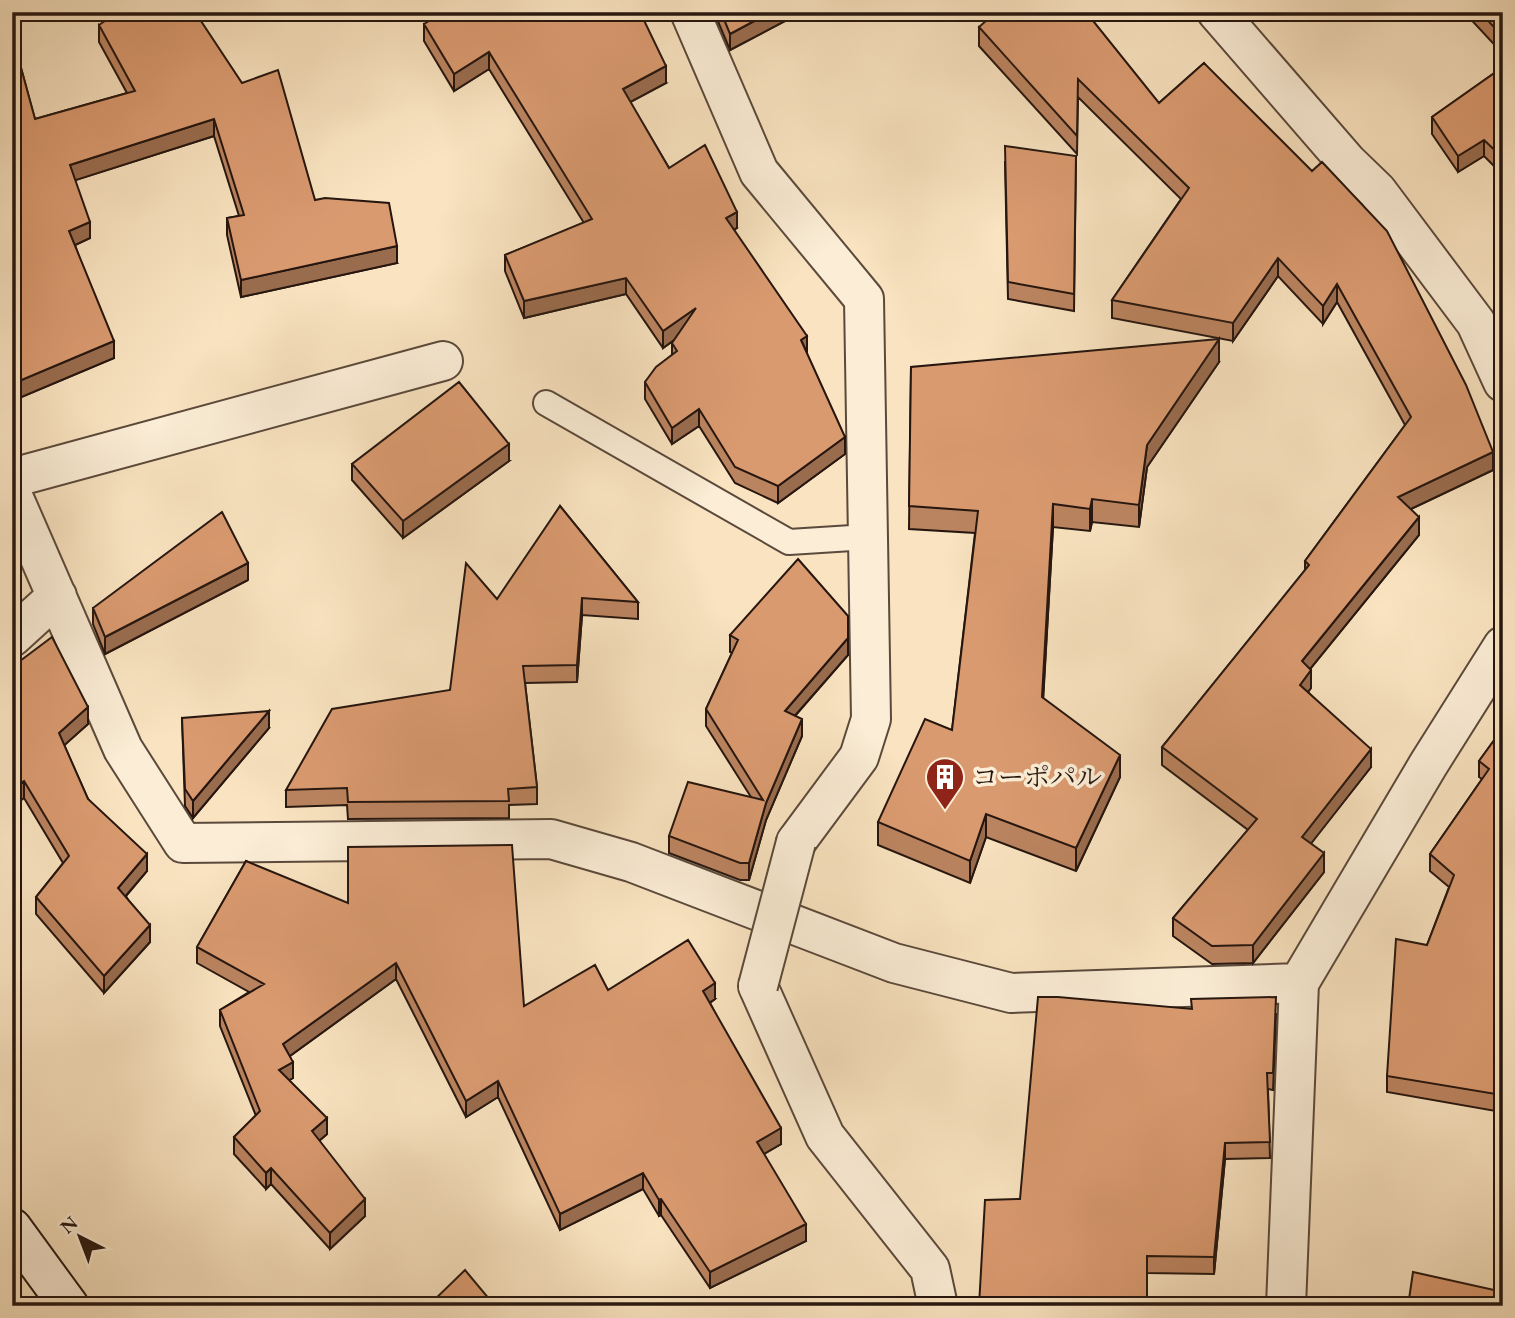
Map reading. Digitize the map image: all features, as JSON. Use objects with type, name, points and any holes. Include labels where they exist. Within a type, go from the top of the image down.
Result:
[{"type":"street","points":[[690,12],[759,173],[864,299],[871,719],[859,757],[796,842],[758,986],[825,1136],[930,1269],[938,1306]]},
{"type":"street","points":[[1217,12],[1385,202],[1476,323],[1503,382]]},
{"type":"street","points":[[12,478],[443,361]]},
{"type":"street","points":[[12,494],[123,749],[183,843],[551,839],[631,862],[894,963],[1011,993],[1299,983]]},
{"type":"street","points":[[12,637],[57,596]]},
{"type":"street","points":[[1286,1306],[1299,983],[1428,765],[1503,646]]},
{"type":"street","points":[[12,1228],[69,1306]]},
{"type":"lane","points":[[546,402],[789,542],[868,537]]},
{"type":"building","points":[[118,12],[195,12],[242,83],[278,70],[315,200],[325,198],[389,203],[397,246],[241,280],[227,218],[244,215],[214,119],[70,165],[90,222],[69,231],[114,341],[12,384],[12,35],[35,119],[135,91],[99,25]]},
{"type":"building","points":[[444,12],[640,12],[666,66],[623,89],[669,168],[705,145],[737,212],[726,218],[807,336],[801,340],[845,437],[778,486],[735,467],[699,409],[672,428],[645,382],[656,367],[677,351],[672,343],[696,308],[663,331],[626,278],[524,301],[505,255],[592,219],[489,52],[454,74],[424,24]]},
{"type":"building","points":[[721,12],[771,12],[730,34]]},
{"type":"building","points":[[996,12],[1086,12],[1159,103],[1204,63],[1312,171],[1322,162],[1387,231],[1466,385],[1493,452],[1398,497],[1419,517],[1302,661],[1311,670],[1300,685],[1371,749],[1302,837],[1324,853],[1253,945],[1212,946],[1173,918],[1257,819],[1162,747],[1309,565],[1305,561],[1411,417],[1337,284],[1323,306],[1278,258],[1233,323],[1112,300],[1189,188],[1078,79],[1077,136],[979,27]]},
{"type":"building","points":[[1480,12],[1503,12],[1503,37]]},
{"type":"building","points":[[1503,67],[1503,158],[1484,140],[1458,156],[1432,117]]},
{"type":"building","points":[[1005,146],[1076,156],[1074,294],[1008,282]]},
{"type":"building","points":[[1219,339],[1147,445],[1139,505],[1092,499],[1090,509],[1053,504],[1042,697],[1120,755],[1076,848],[986,814],[970,861],[878,822],[925,719],[952,730],[978,511],[909,506],[911,367]]},
{"type":"building","points":[[459,382],[509,444],[403,521],[352,464]]},
{"type":"building","points":[[560,506],[638,602],[582,598],[577,665],[523,666],[537,787],[508,789],[509,801],[348,802],[347,788],[286,790],[332,709],[450,690],[466,563],[497,599]]},
{"type":"building","points":[[222,512],[248,563],[105,637],[93,608]]},
{"type":"building","points":[[12,559],[18,570],[12,573]]},
{"type":"building","points":[[798,559],[848,616],[848,638],[785,711],[802,719],[766,803],[749,863],[740,863],[669,836],[688,782],[763,800],[706,709],[738,640],[730,635]]},
{"type":"building","points":[[52,637],[88,707],[59,733],[88,799],[147,854],[118,888],[150,925],[104,976],[36,897],[69,856],[24,781],[12,791],[12,667]]},
{"type":"building","points":[[269,711],[193,801],[185,789],[182,718]]},
{"type":"building","points":[[1503,728],[1503,1306],[1408,1306],[1413,1272],[1494,1290],[1496,1094],[1387,1076],[1396,939],[1427,945],[1454,875],[1430,854],[1489,769],[1479,761]]},
{"type":"building","points":[[512,845],[524,1006],[595,965],[608,990],[688,940],[715,983],[703,991],[781,1128],[757,1142],[806,1224],[710,1272],[643,1173],[560,1214],[498,1081],[466,1101],[396,963],[283,1044],[293,1062],[279,1070],[327,1118],[312,1131],[365,1199],[330,1233],[271,1168],[266,1173],[234,1137],[260,1111],[220,1010],[264,984],[197,947],[246,861],[348,903],[348,847]]},
{"type":"building","points":[[1038,997],[1192,1009],[1191,999],[1276,997],[1273,1073],[1267,1073],[1270,1142],[1225,1143],[1214,1257],[1147,1256],[1147,1306],[979,1306],[985,1200],[1020,1199]]},
{"type":"building","points":[[465,1270],[495,1306],[428,1306]]},
{"type":"place","name":"コーポパル","points":[[945,811]]}]
